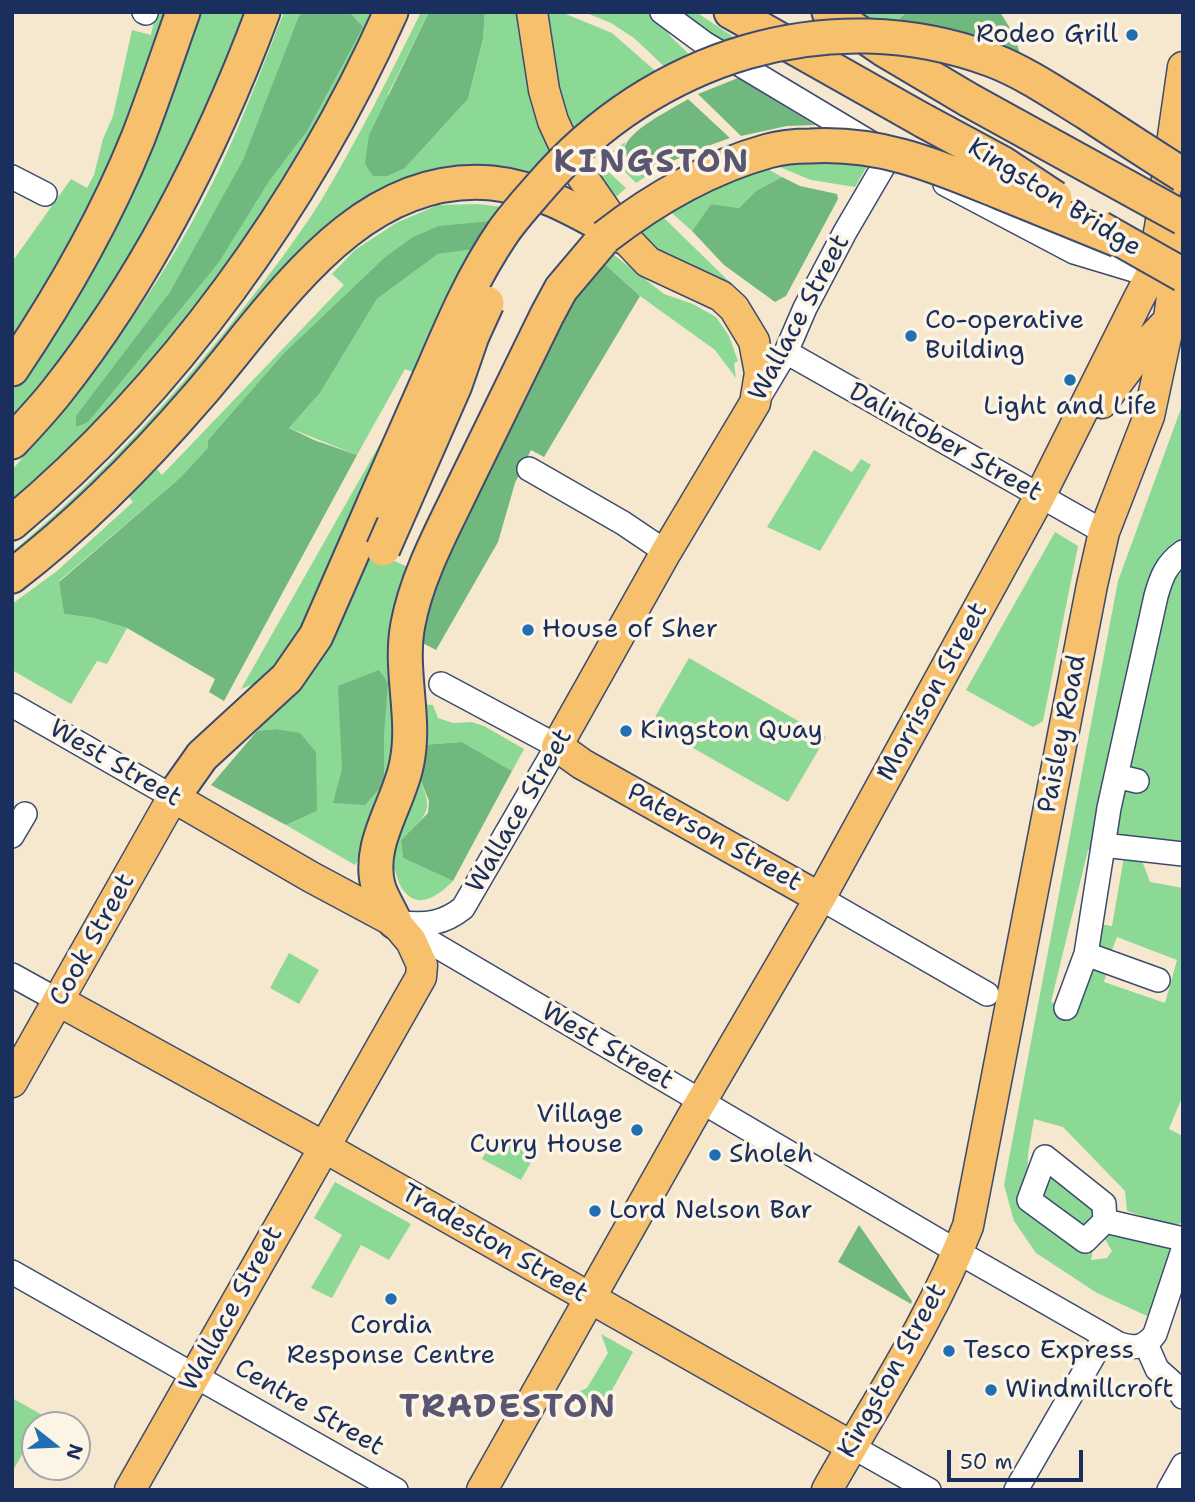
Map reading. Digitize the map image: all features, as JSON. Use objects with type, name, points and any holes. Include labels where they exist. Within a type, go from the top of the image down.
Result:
[{"type":"highway","points":[[12,369],[43,324],[84,253],[114,191],[138,139],[183,12]]},
{"type":"highway","points":[[12,442],[58,391],[97,337],[148,256],[196,170],[242,69],[263,12]]},
{"type":"highway","name":"Kingston Bridge","points":[[731,12],[1002,163],[1173,279]]},
{"type":"highway","name":"Kingston Bridge","points":[[829,12],[883,50],[1175,221]]},
{"type":"highway","points":[[12,523],[92,450],[140,398],[228,289],[273,227],[309,168],[344,107],[387,20]]},
{"type":"highway","points":[[173,797],[202,756],[287,678],[306,653],[316,636],[458,311],[486,258],[520,208],[555,169],[617,114],[710,62],[758,48],[824,36],[901,37],[948,46],[1015,70],[1183,175]]},
{"type":"highway","points":[[614,237],[573,255],[550,277],[527,308],[396,555],[472,336],[494,289],[529,231],[617,114]]},
{"type":"highway","points":[[395,922],[379,889],[376,861],[384,827],[403,780],[410,746],[406,676],[408,625],[423,573],[561,289],[641,209],[708,172],[769,150],[836,145],[887,151],[925,161],[1118,240]]},
{"type":"highway","points":[[12,576],[85,514],[148,450],[198,396],[309,265],[378,209],[399,199],[452,184],[494,183],[528,190],[567,205],[614,237]]},
{"type":"main road","points":[[532,12],[544,90],[553,121],[572,162],[614,237],[648,261],[721,296],[734,308],[754,341],[760,373],[755,403]]},
{"type":"main road","name":"Paisley Road","points":[[958,1252],[968,1226],[1104,532],[1172,351],[1176,318],[1173,279],[1183,67]]},
{"type":"main road","name":"Morrison Street","points":[[482,1490],[820,898],[1054,468],[1173,279]]},
{"type":"main road","points":[[1054,468],[1142,349],[1176,318]]},
{"type":"main road","name":"Wallace Street","points":[[557,746],[755,403]]},
{"type":"main road","name":"Paterson Street","points":[[557,746],[582,764],[820,898]]},
{"type":"main road","name":"West Street","points":[[173,797],[395,922]]},
{"type":"main road","name":"Cook Street","points":[[12,1082],[173,797]]},
{"type":"main road","name":"Wallace Street","points":[[130,1490],[421,977],[422,965],[411,941],[395,922]]},
{"type":"main road","name":"Tradeston Street","points":[[59,1001],[324,1147],[851,1446]]},
{"type":"main road","name":"Kingston Street","points":[[827,1490],[917,1333],[958,1252]]},
{"type":"street","points":[[662,12],[704,43],[890,155],[1074,252],[1173,279]]},
{"type":"street","name":"Wallace Street","points":[[755,403],[786,352],[805,308],[890,155]]},
{"type":"street","points":[[12,177],[45,194]]},
{"type":"street","points":[[1074,252],[1175,221]]},
{"type":"street","name":"Dalintober Street","points":[[786,352],[1104,532]]},
{"type":"street","points":[[529,469],[623,523],[667,552]]},
{"type":"street","points":[[1066,1008],[1086,954],[1103,845],[1126,779],[1161,575],[1183,552]]},
{"type":"street","name":"Paterson Street","points":[[441,684],[557,746]]},
{"type":"street","name":"West Street","points":[[12,705],[173,797]]},
{"type":"street","name":"Wallace Street","points":[[395,922],[435,924],[452,917],[463,908],[557,746]]},
{"type":"street","points":[[12,836],[25,814]]},
{"type":"street","points":[[1103,845],[1183,854]]},
{"type":"street","name":"Paterson Street","points":[[820,898],[987,994]]},
{"type":"street","name":"West Street","points":[[395,922],[1105,1336],[1127,1346],[1140,1347],[1146,1344]]},
{"type":"street","points":[[1086,954],[1158,980]]},
{"type":"street","points":[[12,975],[59,1001]]},
{"type":"street","points":[[1105,1221],[1183,1239]]},
{"type":"street","points":[[1183,1250],[1158,1327],[1146,1344],[1157,1369],[1183,1396]]},
{"type":"street","name":"Centre Street","points":[[12,1272],[396,1490]]},
{"type":"street","points":[[1016,1490],[1105,1336]]},
{"type":"street","name":"Tradeston Street","points":[[851,1446],[929,1490]]},
{"type":"street","points":[[1169,1490],[1183,1465]]},
{"type":"green space","points":[[156,12],[169,12],[162,36],[94,204],[12,347],[12,262],[71,179],[87,188],[94,175],[103,139],[113,116],[132,30],[151,35]]},
{"type":"green space","points":[[196,12],[247,12],[174,173],[146,225],[84,325],[12,418],[12,392],[51,333]]},
{"type":"green space","points":[[284,12],[380,12],[361,54],[234,262],[134,385],[65,455],[12,500],[12,470],[95,369],[170,261],[192,223],[232,142]]},
{"type":"green space","points":[[304,12],[349,12],[363,27],[307,131],[269,181],[219,262],[88,422],[76,427],[76,416],[170,292],[243,160],[299,16]]},
{"type":"green space","points":[[421,12],[429,12],[388,94],[405,168],[468,99],[483,39],[485,12],[526,12],[561,151],[534,179],[417,180],[205,370],[12,571],[12,552],[103,469],[159,410],[282,258],[335,176]]},
{"type":"green space","points":[[429,12],[485,12],[483,39],[468,99],[405,168],[387,176],[373,176],[365,164],[369,135]]},
{"type":"green space","points":[[546,12],[561,12],[612,33],[660,75],[573,137],[556,101]]},
{"type":"green space","points":[[584,12],[646,12],[658,20],[688,53],[668,70],[634,38],[611,23]]},
{"type":"green space","points":[[675,12],[696,12],[738,40],[725,45]]},
{"type":"green space","points":[[859,12],[908,12],[896,24],[874,22]]},
{"type":"green space","points":[[908,12],[1000,12],[1015,36],[1021,59],[896,24]]},
{"type":"green space","points":[[738,78],[815,125],[787,126],[741,136],[698,94]]},
{"type":"green space","points":[[688,99],[730,138],[691,152],[659,168],[635,168],[624,150],[633,135]]},
{"type":"green space","points":[[625,142],[624,150],[635,168],[659,168],[636,183],[608,155]]},
{"type":"green space","points":[[815,160],[869,163],[855,187],[811,180],[782,168],[780,164]]},
{"type":"green space","points":[[600,164],[626,188],[610,202],[589,174]]},
{"type":"green space","points":[[766,168],[782,177],[756,191],[739,208],[711,204],[692,231],[665,207],[699,190]]},
{"type":"green space","points":[[782,177],[800,186],[837,194],[838,199],[786,296],[775,302],[724,265],[692,231],[711,204],[739,208],[756,191]]},
{"type":"green space","points":[[478,204],[511,208],[503,220],[384,258],[284,353],[208,440],[209,448],[181,477],[59,581],[64,614],[94,618],[127,628],[107,664],[97,661],[71,704],[12,670],[12,604],[57,571],[133,502],[129,497],[157,469],[162,475],[344,285],[332,274],[355,250],[396,223],[438,205]]},
{"type":"green space","points":[[657,212],[740,292],[660,253],[633,229]]},
{"type":"green space","points":[[503,220],[484,248],[438,254],[377,299],[320,393],[289,428],[357,455],[224,701],[209,692],[215,679],[127,628],[94,618],[64,614],[59,582],[181,477],[208,448],[208,440],[284,353],[384,258],[413,237],[439,226]]},
{"type":"green space","points":[[484,248],[424,376],[405,369],[357,455],[289,428],[320,393],[377,299],[438,254]]},
{"type":"green space","points":[[609,251],[664,294],[693,304],[716,317],[729,336],[738,361],[734,363],[736,378],[715,350],[640,296],[599,259]]},
{"type":"green space","points":[[599,259],[640,296],[544,457],[531,450],[515,483],[498,542],[436,650],[419,641],[436,575],[548,327]]},
{"type":"green space","points":[[403,403],[308,633],[262,681],[241,689]]},
{"type":"green space","points":[[1183,403],[1183,843],[1141,858],[1150,882],[1183,888],[1183,1095],[1169,1129],[1183,1136],[1183,1223],[1169,1225],[1127,1211],[1125,1191],[1063,1127],[1034,1119],[1028,1154],[1027,1191],[1061,1159],[1111,1211],[1085,1237],[1060,1235],[1073,1248],[1093,1250],[1091,1260],[1107,1258],[1112,1251],[1105,1239],[1119,1222],[1166,1243],[1175,1255],[1158,1310],[1147,1316],[1097,1293],[1036,1253],[1014,1221],[1004,1185],[1118,581]],"holes":[[[1088,850],[1124,857],[1112,926],[1100,924],[1097,946],[1112,950],[1117,937],[1177,960],[1165,1003],[1104,982],[1108,967],[1090,960],[1073,1008],[1051,1002]]]},
{"type":"green space","points":[[814,450],[852,472],[861,459],[871,465],[820,551],[767,527]]},
{"type":"green space","points":[[1055,532],[1078,546],[1043,721],[1033,727],[966,690]]},
{"type":"green space","points":[[367,549],[417,571],[403,726],[373,836],[355,865],[286,825],[317,811],[275,729],[257,731],[305,673]]},
{"type":"green space","points":[[689,658],[826,737],[788,802],[651,724]]},
{"type":"green space","points":[[379,670],[388,683],[384,783],[365,805],[333,803],[342,769],[338,686]]},
{"type":"green space","points":[[422,704],[433,705],[438,718],[453,723],[472,722],[484,726],[524,749],[512,771],[462,742],[422,745]]},
{"type":"green space","points":[[275,729],[300,733],[316,752],[317,811],[286,825],[211,785],[257,731]]},
{"type":"green space","points":[[462,742],[512,771],[453,881],[403,858],[401,840],[428,813],[429,801],[417,771],[422,745]]},
{"type":"green space","points":[[417,771],[426,795],[427,810],[401,840],[403,858],[453,881],[436,895],[423,900],[410,897],[399,884],[395,870],[387,871]]},
{"type":"green space","points":[[289,953],[319,970],[299,1004],[270,988]]},
{"type":"green space","points":[[496,1135],[534,1157],[521,1180],[482,1159]]},
{"type":"green space","points":[[335,1182],[411,1224],[389,1260],[361,1245],[332,1298],[311,1288],[342,1235],[314,1218]]},
{"type":"green space","points":[[859,1225],[912,1301],[911,1304],[838,1262]]},
{"type":"green space","points":[[601,1334],[633,1352],[601,1410],[574,1394],[587,1388],[608,1353]]},
{"type":"green space","points":[[12,1398],[35,1411],[21,1411],[21,1456],[12,1472]]},
{"type":"place","name":"Rodeo Grill","points":[[1132,35]]},
{"type":"place","name":"Co-operative Building","points":[[911,336]]},
{"type":"place","name":"Light and Life","points":[[1070,380]]},
{"type":"place","name":"House of Sher","points":[[528,630]]},
{"type":"place","name":"Kingston Quay","points":[[626,731]]},
{"type":"place","name":"Village Curry House","points":[[637,1130]]},
{"type":"place","name":"Sholeh","points":[[715,1155]]},
{"type":"place","name":"Lord Nelson Bar","points":[[595,1211]]},
{"type":"place","name":"Cordia Response Centre","points":[[391,1299]]},
{"type":"place","name":"Tesco Express","points":[[949,1351]]},
{"type":"place","name":"Windmillcroft","points":[[991,1390]]},
{"type":"district","name":"KINGSTON","points":[[652,163]]},
{"type":"district","name":"TRADESTON","points":[[508,1408]]}]
